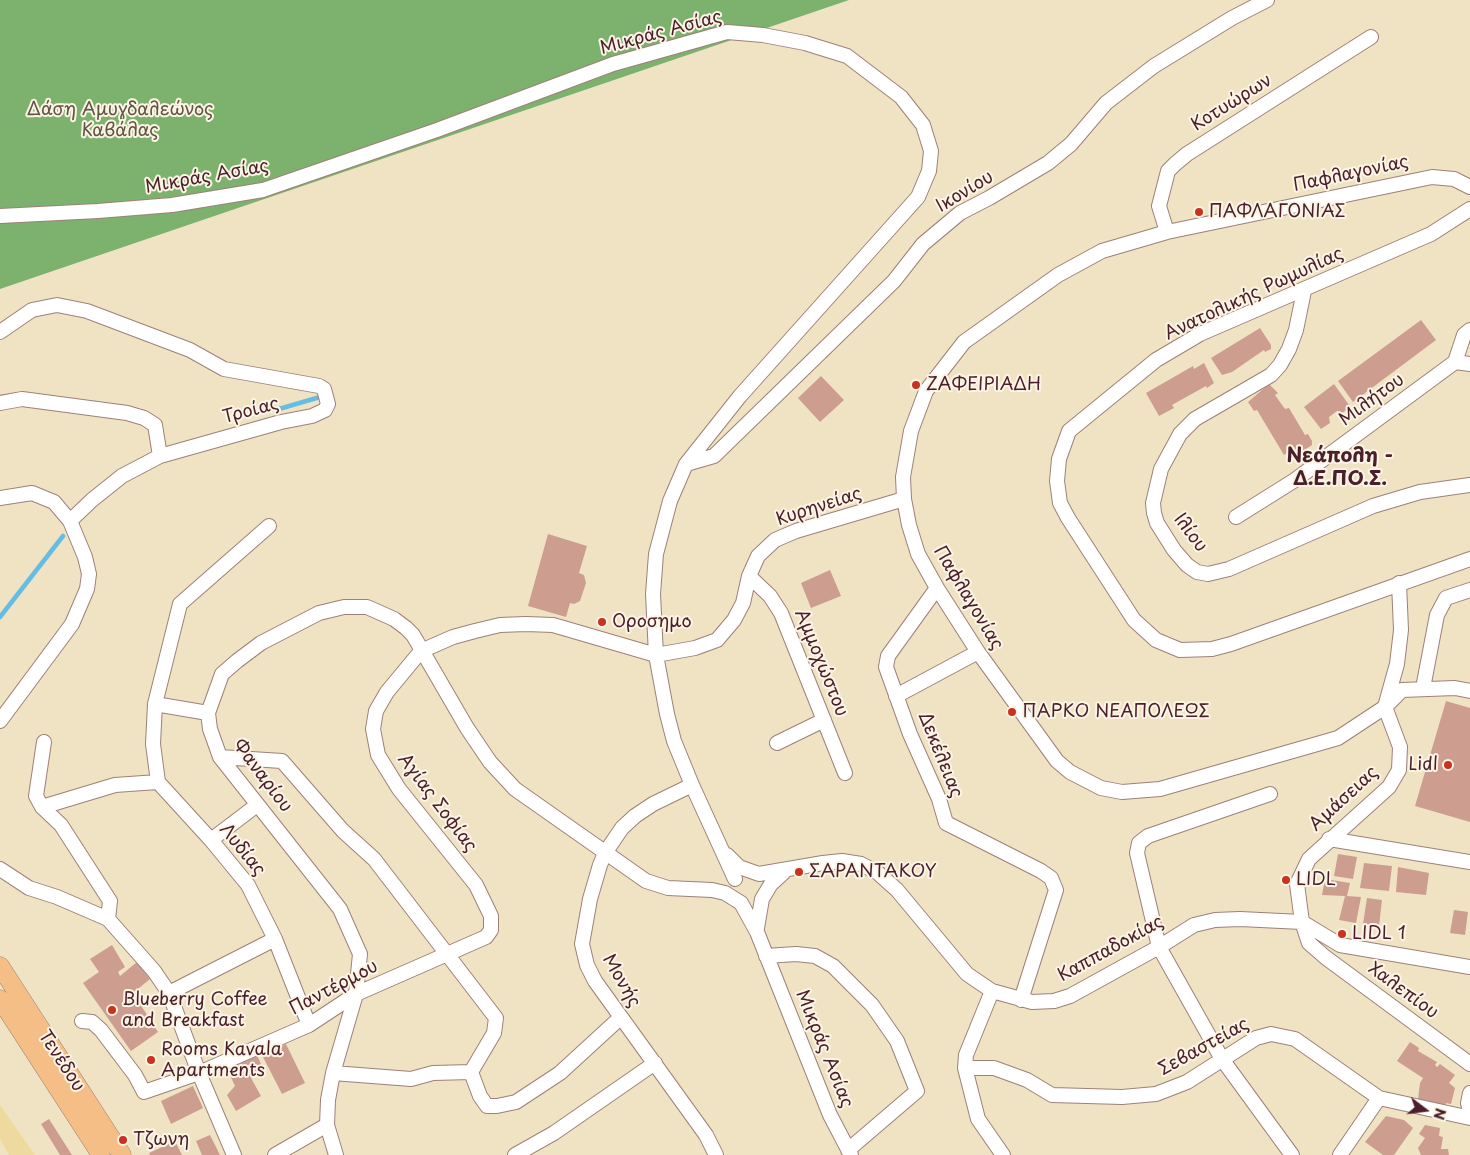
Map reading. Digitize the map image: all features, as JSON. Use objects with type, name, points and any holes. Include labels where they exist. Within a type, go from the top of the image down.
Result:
[{"type":"main road","name":"Τενέδου","points":[[0,966],[122,1155]]},
{"type":"main road","name":"Τενέδου","points":[[0,999],[101,1155]]},
{"type":"street","name":"Ικονίου","points":[[686,464],[714,456],[894,281],[923,244],[960,212],[989,198],[1048,163],[1071,144],[1106,103],[1154,66],[1232,18],[1267,0]]},
{"type":"street","name":"Μικράς Ασίας","points":[[0,216],[98,211],[172,204],[263,190],[437,130],[613,64],[727,32],[763,35],[805,43],[847,56],[901,97],[923,125],[931,151],[930,171],[918,197],[759,374],[686,464],[670,501],[656,554],[653,594],[656,654],[671,732],[692,785],[735,879]]},
{"type":"street","name":"Κοτυώρων","points":[[1167,232],[1159,206],[1168,171],[1175,164],[1187,154],[1371,37]]},
{"type":"street","name":"Παφλαγονίας","points":[[1470,187],[1454,179],[1432,177],[1167,232],[1102,251],[1058,274],[964,342],[926,391],[918,410],[905,455],[904,499],[918,554],[937,588],[978,652],[1057,760],[1070,772],[1102,788],[1122,792],[1160,789],[1338,738],[1385,706],[1402,690],[1455,688],[1470,691]]},
{"type":"street","name":"Ανατολικής Ρωμυλίας","points":[[1470,209],[1432,234],[1200,334],[1156,360],[1068,431],[1057,470],[1060,503],[1134,620],[1156,640],[1180,650],[1205,650],[1231,644],[1470,559]]},
{"type":"street","name":"Ιλίου","points":[[1304,290],[1296,330],[1289,349],[1280,365],[1271,376],[1195,419],[1180,434],[1161,469],[1153,503],[1154,513],[1157,523],[1174,550],[1187,565],[1197,572],[1208,574],[1229,569],[1373,506],[1420,492],[1470,485]]},
{"type":"street","name":"Τροίας","points":[[0,332],[32,310],[57,305],[87,311],[190,350],[224,369],[319,386],[324,389],[328,397],[328,404],[325,410],[312,416],[272,424],[160,456],[122,476],[92,500],[70,522]]},
{"type":"street","points":[[1470,330],[1464,335],[1455,362],[1470,364]]},
{"type":"street","name":"Μιλήτου","points":[[1236,517],[1295,480],[1455,362]]},
{"type":"street","points":[[0,402],[22,399],[127,413],[144,418],[155,425],[160,456]]},
{"type":"street","points":[[0,498],[32,493],[54,502],[70,522],[86,557],[89,574],[87,589],[72,624],[0,721]]},
{"type":"street","name":"Κυρηνείας","points":[[656,654],[695,648],[717,640],[734,620],[743,603],[749,576],[758,556],[776,540],[796,532],[904,499]]},
{"type":"street","points":[[42,807],[115,785],[158,782],[153,744],[156,704],[180,604],[269,526]]},
{"type":"street","name":"Αμμοχώστου","points":[[749,576],[770,596],[781,613],[845,773]]},
{"type":"street","points":[[1385,706],[1397,664],[1401,630],[1399,583]]},
{"type":"street","name":"Δεκέλειας","points":[[937,588],[888,656],[886,667],[896,696],[940,798],[946,823],[1041,871],[1051,878],[1056,890],[1021,1000]]},
{"type":"street","points":[[1423,688],[1437,615],[1446,598],[1470,590]]},
{"type":"street","points":[[156,704],[208,713],[222,674],[261,643],[319,613],[344,607],[367,608],[394,619],[406,628],[467,728],[496,769],[515,789],[646,881],[668,888],[712,890],[752,904],[764,896],[771,884],[792,868]]},
{"type":"street","name":"Αγίας Σοφίας","points":[[491,930],[491,916],[476,885],[400,789],[378,755],[373,729],[376,711],[387,692],[421,651],[468,633],[500,626],[526,624],[553,626],[656,654]]},
{"type":"street","points":[[896,696],[978,652]]},
{"type":"street","name":"Αμάσειας","points":[[1302,922],[1297,884],[1309,859],[1389,787],[1399,770],[1400,747],[1385,706]]},
{"type":"street","name":"Φαναρίου","points":[[208,713],[220,757],[340,909],[360,954],[356,994],[332,1073],[327,1125],[336,1155]]},
{"type":"street","points":[[777,743],[824,720]]},
{"type":"street","points":[[44,742],[36,796],[42,807],[62,825],[110,901],[108,919]]},
{"type":"street","points":[[220,757],[282,761],[344,831],[374,860],[496,1018],[494,1033],[471,1072]]},
{"type":"street","name":"Λυδίας","points":[[158,782],[211,840],[248,885],[275,939],[309,1025]]},
{"type":"street","name":"Μονής","points":[[692,785],[635,816],[622,828],[605,854],[590,899],[582,944],[587,964],[620,1018],[706,1135],[716,1155]]},
{"type":"street","points":[[1270,794],[1148,836],[1139,843],[1137,853],[1160,947],[1222,1059],[1292,1155]]},
{"type":"street","points":[[211,840],[257,805]]},
{"type":"street","points":[[1329,839],[1470,862]]},
{"type":"street","points":[[719,846],[730,860],[754,873],[765,882],[764,896],[757,919],[757,932]]},
{"type":"street","name":"Καππαδοκίας","points":[[754,873],[842,861],[861,864],[878,873],[897,890],[967,974],[992,991],[1032,1002],[1054,1001],[1070,996],[1160,947],[1194,925],[1215,920],[1240,919],[1302,922],[1340,945],[1466,968]]},
{"type":"street","points":[[0,869],[29,888],[57,897],[108,919],[154,971],[169,993],[199,1073],[234,1155]]},
{"type":"street","points":[[693,889],[735,879],[739,875],[754,873]]},
{"type":"street","points":[[735,879],[733,889],[739,901]]},
{"type":"street","name":"Μικράς Ασίας","points":[[739,901],[757,932],[830,1115],[849,1152]]},
{"type":"street","name":"Χαλεπίου","points":[[1302,922],[1309,943],[1325,957],[1470,1064]]},
{"type":"street","name":"Παντέρμου","points":[[82,1021],[92,1022],[101,1030],[135,1074],[144,1092],[199,1073],[309,1025],[356,994],[486,937],[491,930]]},
{"type":"street","points":[[169,993],[275,939]]},
{"type":"street","points":[[766,956],[796,954],[815,956],[833,966],[872,1005],[897,1040],[917,1091],[849,1152]]},
{"type":"street","points":[[992,991],[966,1055],[965,1068],[978,1119],[1003,1155]]},
{"type":"street","points":[[471,1072],[480,1096],[487,1106],[516,1102],[560,1073],[620,1018]]},
{"type":"street","name":"Σεβαστείας","points":[[965,1068],[994,1068],[1027,1080],[1052,1095],[1122,1097],[1156,1094],[1187,1082],[1256,1038],[1271,1034],[1295,1039],[1379,1098]]},
{"type":"street","points":[[516,1155],[554,1132],[654,1063]]},
{"type":"street","points":[[332,1073],[411,1079],[433,1074],[471,1072]]},
{"type":"street","points":[[1470,1093],[1468,1103],[1470,1111]]},
{"type":"street","points":[[1340,1155],[1379,1098],[1470,1118]]},
{"type":"street","points":[[275,1155],[327,1125]]},
{"type":"green space","name":"Δάση Αμυγδαλεώνος Καβάλας","points":[[0,0],[849,0],[0,289]]},
{"type":"sand","points":[[0,1105],[35,1155],[9,1155],[0,1139]]},
{"type":"building","points":[[1421,320],[1436,340],[1353,402],[1338,381]]},
{"type":"building","points":[[1260,328],[1271,345],[1271,349],[1265,352],[1264,350],[1232,372],[1222,375],[1211,358]]},
{"type":"building","points":[[1204,363],[1214,383],[1172,405],[1174,408],[1159,416],[1146,393],[1193,366],[1194,369]]},
{"type":"building","points":[[821,376],[844,400],[820,422],[798,398]]},
{"type":"building","points":[[1269,384],[1278,393],[1275,395],[1285,409],[1289,408],[1305,435],[1308,434],[1312,441],[1312,445],[1291,459],[1287,453],[1284,455],[1257,410],[1254,411],[1248,402]]},
{"type":"building","points":[[1334,384],[1349,405],[1349,408],[1342,413],[1337,411],[1329,417],[1330,423],[1321,429],[1304,407]]},
{"type":"building","points":[[548,534],[587,546],[579,573],[584,575],[586,583],[580,601],[574,604],[570,603],[566,617],[528,606]]},
{"type":"building","points":[[830,570],[841,596],[811,608],[801,583]]},
{"type":"building","name":"Lidl","points":[[1446,701],[1470,708],[1470,822],[1415,806]]},
{"type":"building","points":[[1338,854],[1357,857],[1353,879],[1334,876]]},
{"type":"building","points":[[1364,863],[1392,866],[1389,891],[1360,888]]},
{"type":"building","points":[[1398,867],[1429,873],[1426,895],[1396,892]]},
{"type":"building","points":[[1325,879],[1350,883],[1347,896],[1361,897],[1356,923],[1339,920],[1345,896],[1322,895]]},
{"type":"building","points":[[1367,898],[1382,900],[1379,926],[1363,924]]},
{"type":"building","points":[[1454,910],[1468,912],[1465,935],[1450,933]]},
{"type":"building","points":[[112,945],[125,967],[118,972],[120,976],[137,962],[150,979],[133,993],[158,1032],[131,1051],[83,983],[99,972],[90,959]]},
{"type":"building","points":[[1410,1042],[1419,1048],[1418,1051],[1437,1062],[1435,1065],[1437,1067],[1440,1064],[1455,1075],[1449,1083],[1455,1088],[1451,1104],[1446,1103],[1444,1110],[1427,1107],[1428,1101],[1418,1099],[1420,1083],[1423,1078],[1397,1061]]},
{"type":"building","points":[[286,1044],[305,1083],[282,1094],[262,1055]]},
{"type":"building","points":[[257,1055],[264,1071],[251,1078],[261,1096],[236,1111],[227,1095],[235,1086],[227,1069]]},
{"type":"building","points":[[193,1086],[203,1108],[171,1124],[161,1101]]},
{"type":"building","points":[[1386,1116],[1404,1120],[1413,1128],[1394,1155],[1383,1155],[1365,1142]]},
{"type":"building","points":[[49,1119],[72,1155],[60,1155],[41,1124]]},
{"type":"building","points":[[1425,1125],[1440,1128],[1439,1136],[1443,1137],[1441,1149],[1448,1149],[1449,1155],[1421,1155],[1418,1148],[1425,1138],[1419,1134]]},
{"type":"building","points":[[210,1135],[220,1155],[202,1155],[196,1141]]},
{"type":"building","points":[[175,1141],[182,1155],[150,1155],[149,1153]]},
{"type":"waterway","points":[[279,409],[320,397]]},
{"type":"waterway","points":[[0,617],[63,536]]},
{"type":"place","name":"ΠΑΦΛΑΓΟΝΙΑΣ","points":[[1199,212]]},
{"type":"place","name":"ΖΑΦΕΙΡΙΑΔΗ","points":[[916,385]]},
{"type":"place","name":"Οροσημο","points":[[602,622]]},
{"type":"place","name":"ΠΑΡΚΟ ΝΕΑΠΟΛΕΩΣ","points":[[1012,712]]},
{"type":"place","name":"Lidl","points":[[1448,765]]},
{"type":"place","name":"ΣΑΡΑΝΤΑΚΟΥ","points":[[799,872]]},
{"type":"place","name":"LIDL","points":[[1286,880]]},
{"type":"place","name":"LIDL 1","points":[[1342,934]]},
{"type":"place","name":"Blueberry Coffee and Breakfast","points":[[112,1010]]},
{"type":"place","name":"Rooms Kavala Apartments","points":[[151,1060]]},
{"type":"place","name":"Τζωνη","points":[[123,1140]]},
{"type":"district","name":"Νεάπολη - Δ.Ε.ΠΟ.Σ.","points":[[1340,468]]}]
